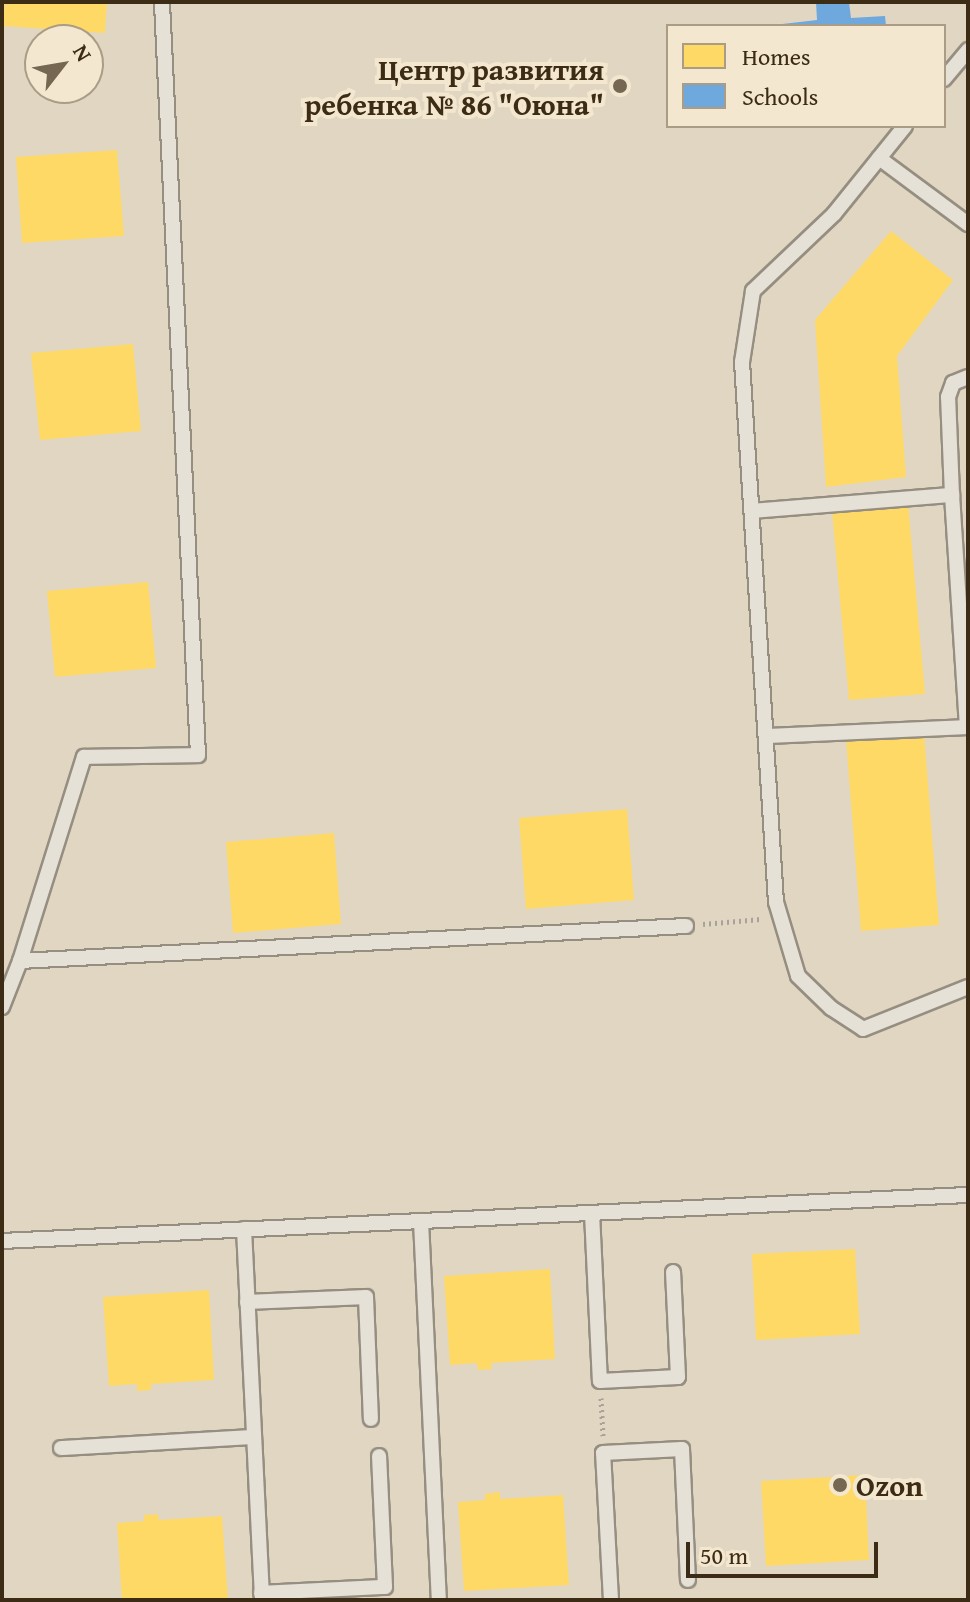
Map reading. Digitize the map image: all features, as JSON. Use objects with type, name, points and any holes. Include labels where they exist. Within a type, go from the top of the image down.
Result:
[{"type":"lane","points":[[2,1007],[20,961],[84,757],[198,755],[162,2]]},
{"type":"lane","points":[[946,77],[968,50]]},
{"type":"lane","points":[[903,128],[834,214],[753,291],[742,362],[781,917],[798,976],[831,1008],[863,1029],[968,987]]},
{"type":"lane","points":[[879,158],[968,224]]},
{"type":"lane","points":[[769,736],[967,732],[948,397],[953,383],[968,377]]},
{"type":"lane","points":[[752,511],[952,495]]},
{"type":"lane","points":[[20,961],[686,926]]},
{"type":"lane","points":[[2,1241],[968,1195]]},
{"type":"lane","points":[[592,1213],[600,1381],[678,1377],[673,1272]]},
{"type":"lane","points":[[421,1221],[439,1600]]},
{"type":"lane","points":[[244,1229],[261,1596],[385,1587],[379,1456]]},
{"type":"lane","points":[[247,1302],[366,1297],[371,1419]]},
{"type":"lane","points":[[61,1448],[254,1437]]},
{"type":"lane","points":[[611,1600],[603,1453],[682,1449],[688,1580]]},
{"type":"path","points":[[686,926],[781,917]]},
{"type":"path","points":[[600,1381],[603,1453]]},
{"type":"building: Homes","points":[[5,2],[107,2],[105,33],[104,24],[3,26]]},
{"type":"building: Homes","points":[[117,150],[124,236],[22,243],[16,157]]},
{"type":"building: Homes","points":[[891,231],[953,280],[897,356],[906,477],[826,487],[815,320]]},
{"type":"building: Homes","points":[[133,344],[141,431],[40,440],[31,353]]},
{"type":"building: Homes","points":[[908,503],[925,694],[849,700],[832,510]]},
{"type":"building: Homes","points":[[148,582],[156,668],[55,677],[47,591]]},
{"type":"building: Homes","points":[[924,733],[939,925],[861,931],[846,739]]},
{"type":"building: Homes","points":[[627,809],[634,900],[526,909],[519,818]]},
{"type":"building: Homes","points":[[334,833],[341,924],[233,933],[226,842]]},
{"type":"building: Homes","points":[[855,1249],[860,1334],[756,1340],[752,1254]]},
{"type":"building: Homes","points":[[550,1269],[555,1359],[491,1363],[492,1369],[478,1370],[477,1363],[450,1365],[444,1276]]},
{"type":"building: Homes","points":[[209,1290],[214,1380],[151,1384],[151,1390],[137,1391],[137,1384],[109,1386],[103,1297]]},
{"type":"building: Homes","points":[[865,1475],[869,1560],[766,1566],[761,1481]]},
{"type":"building: Homes","points":[[500,1492],[500,1499],[563,1495],[569,1585],[464,1591],[458,1502],[485,1500],[485,1494]]},
{"type":"building: Homes","points":[[158,1514],[159,1520],[222,1516],[228,1600],[122,1600],[117,1523],[144,1521],[144,1515]]},
{"type":"building: Schools","points":[[816,2],[849,2],[851,18],[885,16],[886,24],[782,24],[817,20]]},
{"type":"place","name":"Центр развития ребенка № 86 \"Оюна\"","points":[[620,86]]},
{"type":"place","name":"Ozon","points":[[840,1485]]}]
